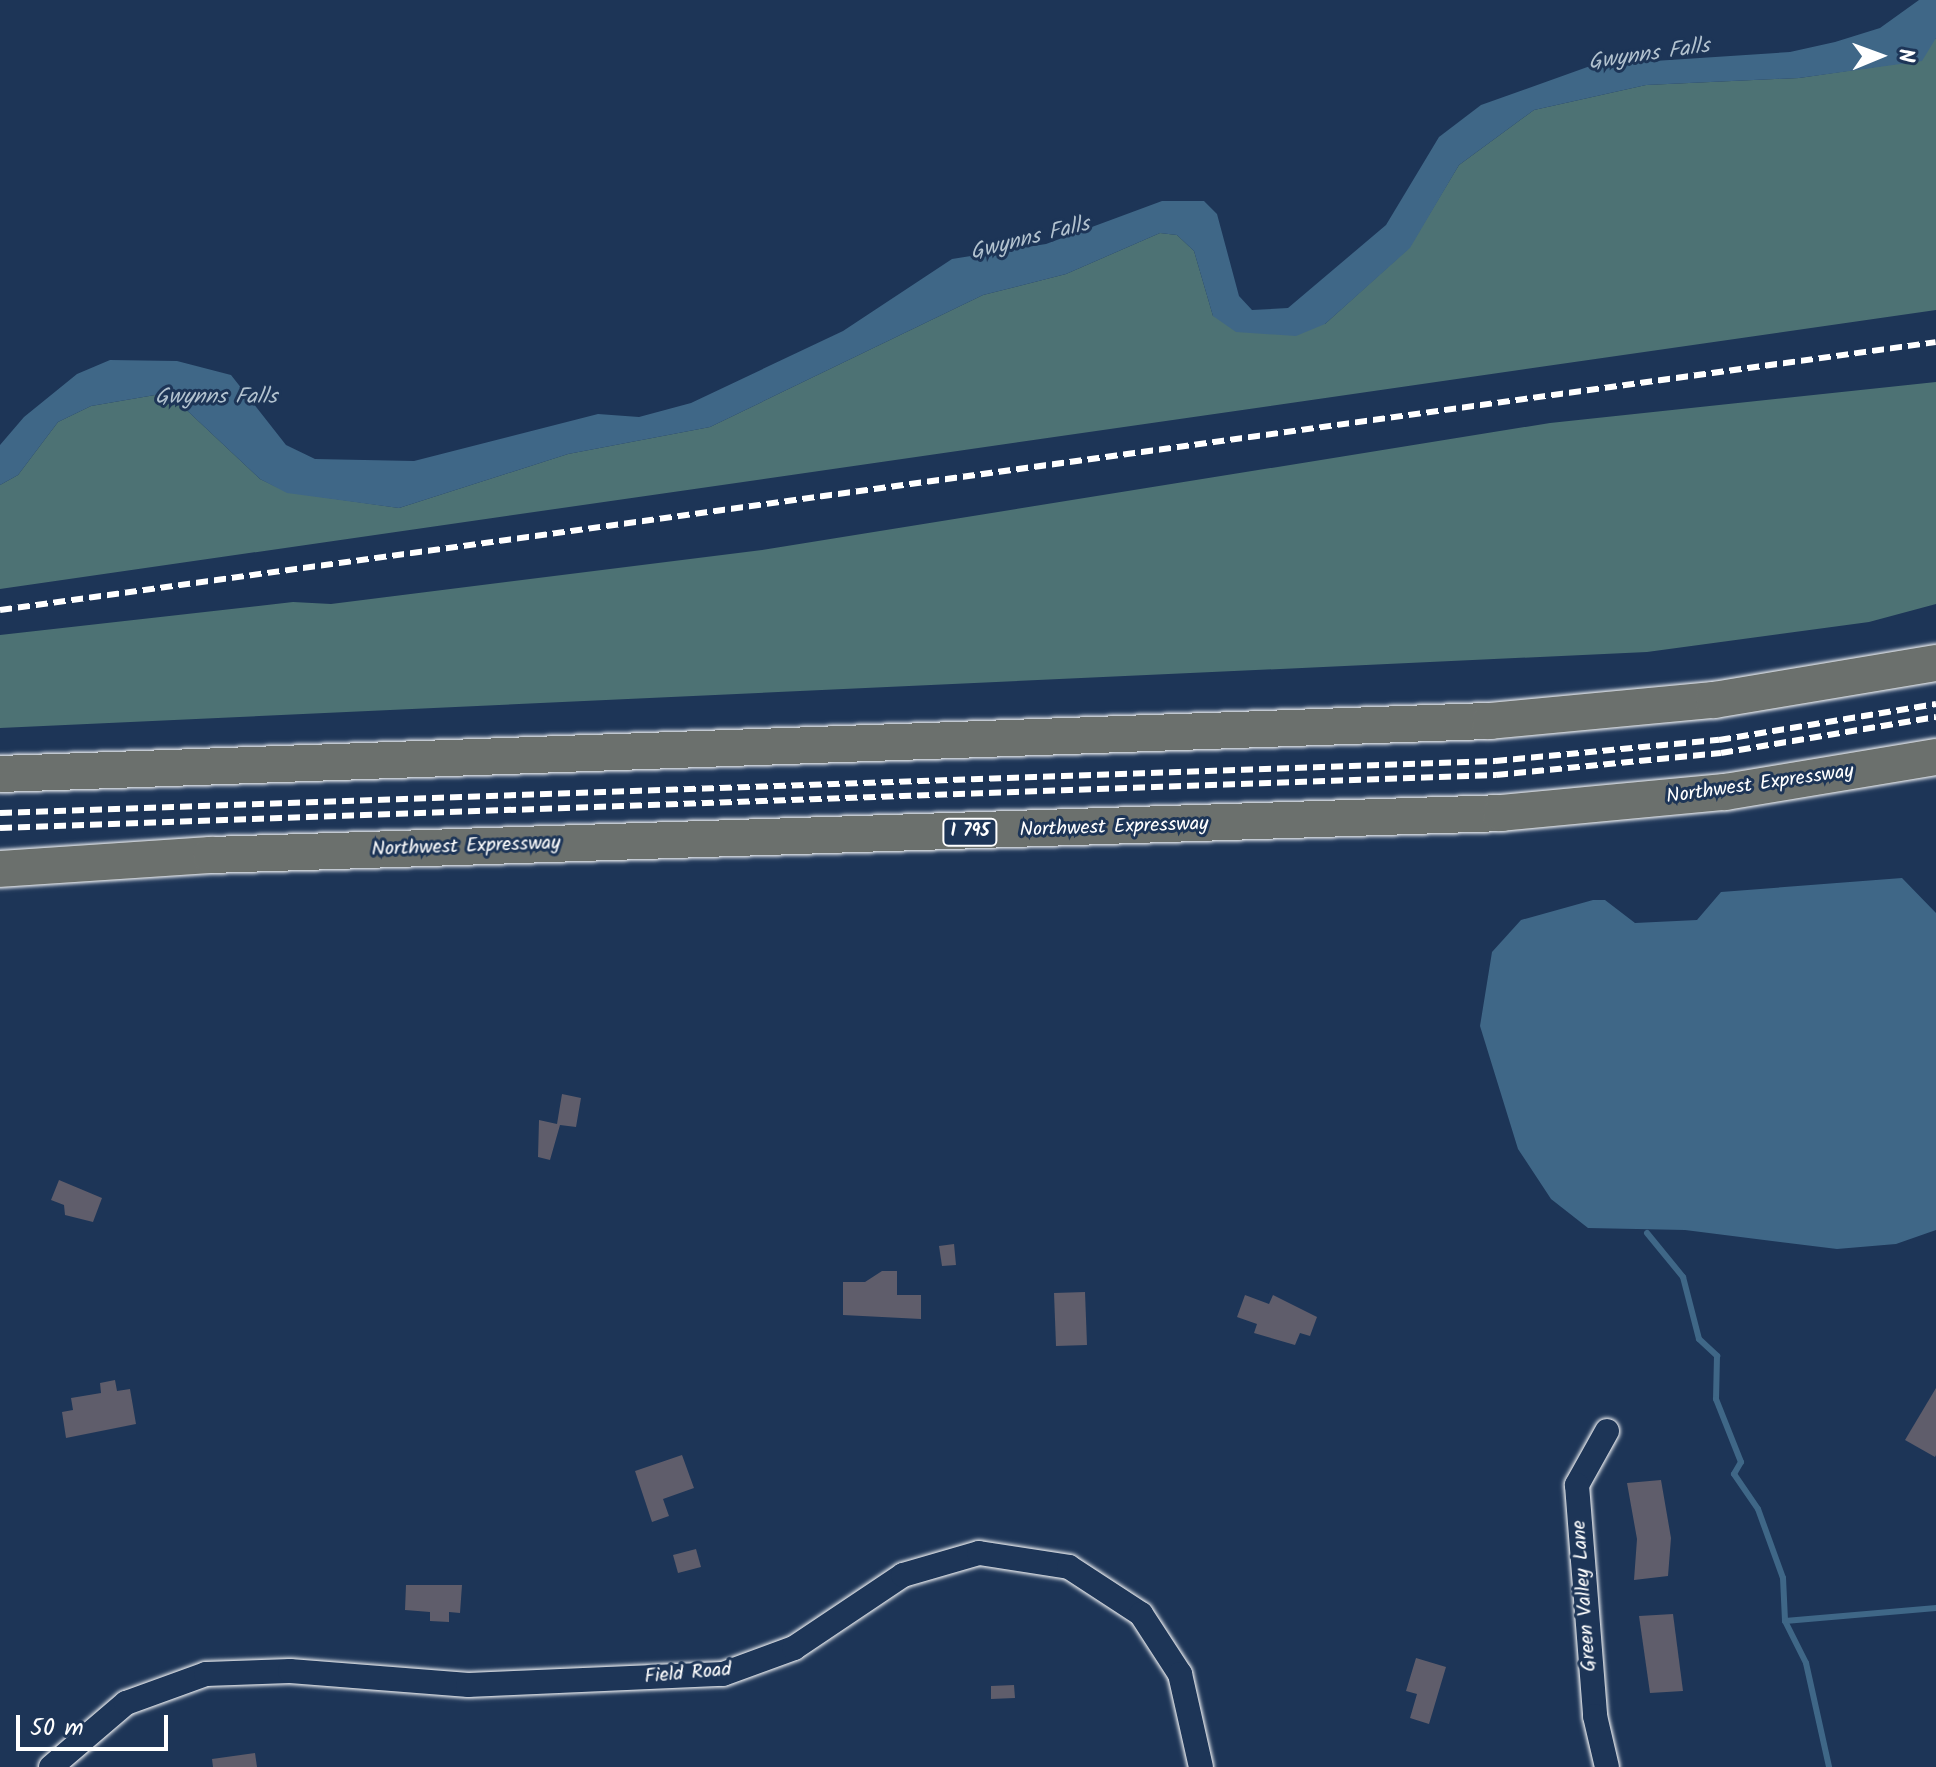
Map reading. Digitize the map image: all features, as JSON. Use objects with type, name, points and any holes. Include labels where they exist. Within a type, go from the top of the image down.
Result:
[{"type":"highway","points":[[0,774],[1490,721],[1714,700],[1936,663]]},
{"type":"highway","name":"Northwest Expressway","points":[[0,869],[227,854],[1501,813],[1725,792],[1936,757]]},
{"type":"street","name":"Green Valley Lane","points":[[1607,1431],[1577,1485],[1595,1716],[1607,1767]]},
{"type":"street","name":"Field Road","points":[[51,1767],[126,1703],[206,1674],[290,1671],[468,1685],[735,1671],[794,1648],[903,1575],[979,1553],[1069,1567],[1141,1614],[1180,1674],[1201,1767]]},
{"type":"green space","points":[[1936,38],[1936,310],[0,589],[0,485],[18,475],[58,422],[91,406],[155,395],[177,401],[260,479],[287,492],[399,508],[568,454],[710,427],[983,295],[1066,274],[1160,233],[1177,235],[1194,251],[1213,316],[1325,324],[1409,248],[1459,165],[1534,110],[1646,85],[1799,78],[1902,63]]},
{"type":"green space","points":[[1936,382],[1936,604],[1869,622],[1647,652],[0,728],[0,635],[293,602],[331,604],[762,550],[1550,423]]},
{"type":"water","name":"Gwynns Falls","points":[[1919,0],[1936,0],[1936,38],[1922,61],[1799,78],[1646,85],[1534,110],[1459,165],[1410,248],[1325,324],[1296,336],[1236,332],[1213,316],[1194,251],[1177,235],[1160,233],[1066,274],[983,295],[710,427],[568,454],[399,508],[287,493],[260,479],[177,401],[155,395],[91,406],[58,422],[18,475],[0,485],[0,445],[24,417],[77,374],[110,360],[177,361],[231,375],[286,445],[315,459],[414,461],[598,414],[639,417],[691,403],[843,331],[952,259],[1046,244],[1162,201],[1204,201],[1217,214],[1239,296],[1252,310],[1288,308],[1386,225],[1439,137],[1481,105],[1593,65],[1790,52],[1835,42],[1880,28]]},
{"type":"water","points":[[1902,878],[1936,913],[1936,1230],[1896,1244],[1837,1249],[1685,1230],[1588,1228],[1551,1199],[1518,1149],[1480,1026],[1492,952],[1521,920],[1593,900],[1605,900],[1635,923],[1697,920],[1721,892]]},
{"type":"building","points":[[562,1094],[581,1098],[576,1127],[560,1125],[550,1160],[538,1157],[539,1120],[557,1124]]},
{"type":"building","points":[[59,1180],[102,1198],[93,1222],[65,1215],[64,1205],[51,1200]]},
{"type":"building","points":[[954,1244],[956,1265],[942,1266],[939,1246]]},
{"type":"building","points":[[882,1271],[897,1271],[897,1295],[921,1295],[921,1319],[843,1315],[843,1282],[865,1282]]},
{"type":"building","points":[[1085,1292],[1087,1345],[1056,1346],[1054,1293]]},
{"type":"building","points":[[1245,1295],[1269,1304],[1273,1295],[1317,1317],[1310,1336],[1300,1333],[1295,1345],[1254,1333],[1257,1324],[1237,1317]]},
{"type":"building","points":[[115,1380],[117,1391],[130,1389],[136,1424],[66,1438],[62,1412],[73,1410],[71,1398],[101,1393],[100,1383]]},
{"type":"building","points":[[1936,1388],[1936,1455],[1935,1457],[1905,1440]]},
{"type":"building","points":[[682,1455],[694,1488],[663,1499],[669,1516],[652,1522],[635,1471]]},
{"type":"building","points":[[1661,1480],[1671,1538],[1668,1576],[1634,1580],[1637,1539],[1627,1483]]},
{"type":"building","points":[[696,1549],[701,1567],[678,1573],[673,1555]]},
{"type":"building","points":[[406,1585],[462,1585],[460,1613],[449,1612],[449,1622],[430,1621],[430,1612],[405,1610]]},
{"type":"building","points":[[1673,1614],[1683,1691],[1650,1693],[1639,1616]]},
{"type":"building","points":[[1416,1658],[1446,1667],[1429,1724],[1410,1718],[1417,1694],[1406,1691]]},
{"type":"building","points":[[1014,1685],[1015,1698],[991,1699],[991,1686]]},
{"type":"building","points":[[255,1753],[257,1767],[213,1767],[212,1759]]},
{"type":"waterway","points":[[1647,1233],[1683,1277],[1699,1339],[1717,1356],[1716,1399],[1741,1462],[1734,1474],[1758,1509],[1783,1578],[1785,1621],[1806,1663],[1829,1767]]},
{"type":"waterway","points":[[1785,1621],[1936,1608]]},
{"type":"railway","points":[[0,610],[1936,342]]},
{"type":"railway","points":[[0,813],[1495,761],[1719,740],[1936,704]]},
{"type":"railway","points":[[0,828],[1496,775],[1721,753],[1936,717]]}]
